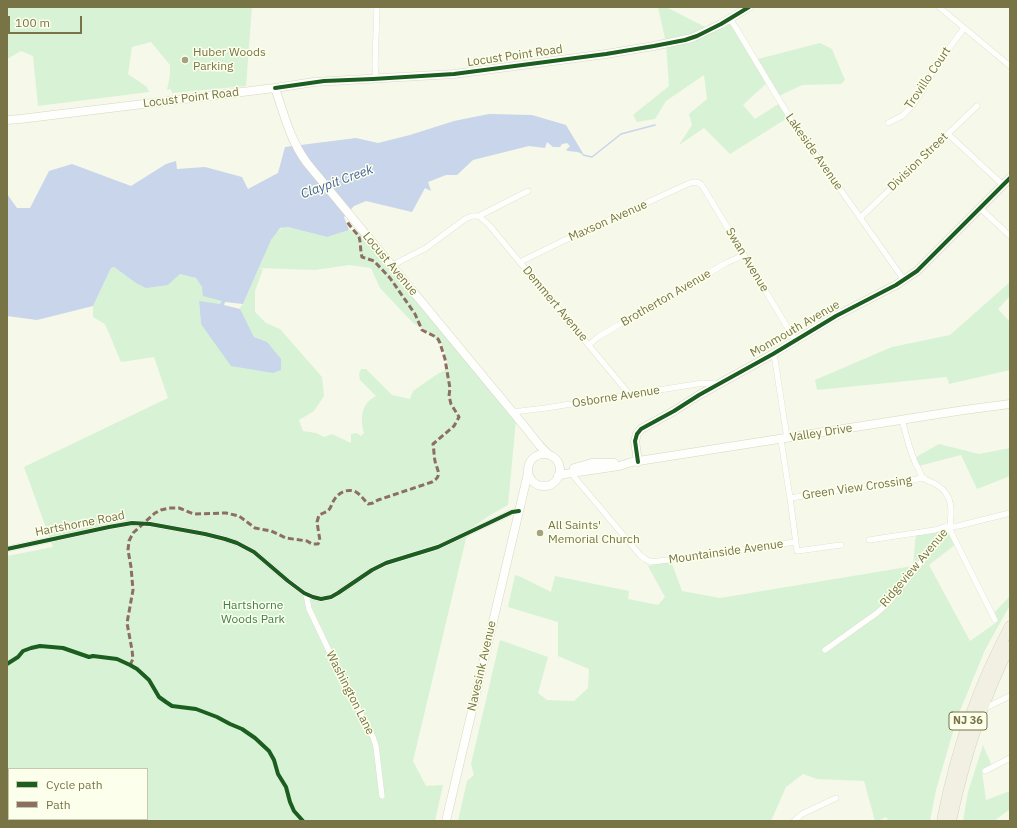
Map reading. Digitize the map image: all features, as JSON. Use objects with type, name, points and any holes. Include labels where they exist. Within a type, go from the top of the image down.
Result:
[{"type":"highway","name":"NJ 36","points":[[942,821],[953,770],[966,726],[990,667],[1010,626]]},
{"type":"highway","name":"NJ 36","points":[[951,821],[968,750],[982,710],[1010,646]]},
{"type":"street","points":[[376,79],[377,7]]},
{"type":"street","name":"Locust Point Road","points":[[7,120],[20,120],[324,81],[454,74],[606,54],[692,38],[712,29],[749,7]]},
{"type":"street","points":[[939,7],[1010,66]]},
{"type":"street","name":"Lakeside Avenue","points":[[730,19],[790,118],[904,280]]},
{"type":"street","name":"Trovillo Court","points":[[888,123],[902,116],[912,106],[923,90],[936,66],[964,28]]},
{"type":"street","name":"Locust Avenue","points":[[275,88],[288,129],[309,167],[549,455]]},
{"type":"street","name":"Division Street","points":[[860,218],[977,106]]},
{"type":"street","points":[[948,134],[1003,185]]},
{"type":"street","name":"Monmouth Avenue","points":[[635,462],[635,441],[639,430],[773,354],[836,316],[904,280],[917,271],[1010,178]]},
{"type":"street","name":"Swan Avenue","points":[[697,182],[703,187],[796,340]]},
{"type":"street","name":"Maxson Avenue","points":[[520,262],[690,183],[697,182]]},
{"type":"street","points":[[391,266],[426,248],[465,218],[479,216],[528,191]]},
{"type":"street","points":[[980,208],[1010,236]]},
{"type":"street","name":"Demmert Avenue","points":[[479,216],[490,225],[630,394]]},
{"type":"street","name":"Brotherton Avenue","points":[[589,345],[598,337],[726,263],[744,255]]},
{"type":"street","points":[[773,354],[775,360],[795,542]]},
{"type":"street","name":"Osborne Avenue","points":[[513,412],[703,384],[719,385]]},
{"type":"street","name":"Valley Drive","points":[[558,476],[635,462],[1010,404]]},
{"type":"street","name":"Ridgeview Avenue","points":[[825,650],[877,613],[889,602],[950,526],[951,507],[947,495],[939,486],[924,478],[912,458],[902,420]]},
{"type":"street","name":"Locust Avenue","points":[[525,427],[532,440],[533,452],[531,460]]},
{"type":"street","points":[[538,455],[549,455],[555,459],[559,466],[560,471],[558,476],[554,482],[549,485],[543,486],[536,484],[531,480],[528,473],[531,460],[538,455]]},
{"type":"street","name":"Valley Drive","points":[[559,466],[564,469],[568,469],[592,463],[635,462]]},
{"type":"street","name":"Navesink Avenue","points":[[446,821],[528,473]]},
{"type":"street","name":"Mountainside Avenue","points":[[571,473],[640,555],[651,562],[795,542],[797,551],[841,545]]},
{"type":"street","name":"Green View Crossing","points":[[790,498],[924,478]]},
{"type":"street","name":"Navesink Avenue","points":[[519,511],[528,488],[536,484]]},
{"type":"street","points":[[306,594],[321,599],[331,597],[372,570],[386,563],[438,547],[512,512],[519,511]]},
{"type":"street","points":[[869,540],[935,530],[950,526],[958,526],[1010,513]]},
{"type":"street","name":"Hartshorne Road","points":[[7,549],[109,527],[132,523],[150,524],[205,534],[238,543],[254,552],[306,594]]},
{"type":"street","points":[[950,526],[952,534],[995,620]]},
{"type":"street","name":"Washington Lane","points":[[306,594],[309,610],[344,683],[373,737],[376,746],[382,796]]},
{"type":"street","points":[[982,710],[1010,696]]},
{"type":"street","points":[[985,771],[1010,758]]},
{"type":"street","points":[[794,821],[802,814],[836,798]]},
{"type":"green space","points":[[7,7],[252,7],[246,86],[172,93],[171,89],[167,90],[170,65],[151,42],[132,47],[128,74],[147,87],[149,92],[38,106],[33,56],[21,51],[7,59]]},
{"type":"green space","points":[[658,7],[666,7],[709,29],[729,19],[754,60],[820,43],[832,49],[845,80],[841,84],[802,85],[777,97],[769,81],[743,105],[755,119],[780,103],[789,117],[730,154],[704,128],[679,145],[692,125],[689,114],[707,99],[704,75],[666,101],[655,119],[637,122],[633,115],[669,86],[666,43]]},
{"type":"green space","name":"Hartshorne Woods Park","points":[[288,227],[327,237],[349,230],[358,232],[516,420],[508,505],[468,530],[413,761],[426,786],[443,785],[435,821],[7,821],[7,556],[53,547],[24,467],[168,398],[154,357],[121,362],[105,324],[93,317],[93,306],[111,268],[114,267],[136,283],[168,285],[180,274],[196,278],[202,287],[222,301],[221,304],[199,302],[201,324],[267,342],[254,337],[239,309],[243,304],[270,242],[280,229]],"holes":[[[349,265],[371,268],[380,288],[413,323],[424,329],[443,346],[449,368],[413,391],[410,399],[392,395],[366,369],[361,369],[359,374],[360,380],[376,396],[367,403],[363,412],[362,422],[364,433],[361,436],[357,433],[351,434],[351,443],[332,434],[324,437],[316,433],[303,431],[299,420],[314,411],[324,396],[322,377],[280,329],[266,323],[255,312],[255,291],[263,269],[259,268],[315,270]]]},
{"type":"green space","points":[[1010,282],[1010,296],[998,309],[1010,322],[1010,370],[949,384],[947,377],[817,390],[815,380],[892,347],[950,335]]},
{"type":"green space","points":[[939,444],[979,454],[1010,448],[1010,476],[977,489],[961,455],[915,467],[911,460]]},
{"type":"green space","points":[[949,527],[956,544],[929,565],[970,641],[997,622],[993,614],[1010,596],[1010,605],[985,650],[957,718],[936,790],[930,821],[889,821],[886,817],[875,821],[864,781],[817,779],[803,774],[786,787],[771,821],[458,821],[467,781],[474,775],[471,764],[500,640],[548,657],[538,693],[547,700],[574,701],[588,688],[589,669],[558,656],[558,622],[508,607],[515,575],[551,592],[555,576],[629,591],[628,599],[658,605],[665,597],[648,566],[671,561],[682,591],[720,598],[913,566],[916,533]]},
{"type":"green space","points":[[983,745],[992,766],[982,772],[986,800],[1010,791],[1010,809],[994,821],[963,821],[968,792]]},
{"type":"water","points":[[489,114],[532,115],[566,125],[584,155],[578,152],[566,150],[570,146],[567,143],[562,144],[560,147],[553,147],[547,142],[545,148],[529,146],[473,160],[457,175],[446,175],[428,182],[431,191],[425,188],[412,212],[366,201],[354,206],[344,217],[349,230],[327,237],[288,227],[280,228],[271,240],[243,304],[225,302],[224,305],[240,309],[254,337],[267,342],[281,359],[281,370],[273,373],[231,366],[201,324],[199,301],[220,304],[222,301],[203,296],[202,287],[196,278],[180,274],[168,285],[146,288],[136,283],[114,267],[111,268],[93,306],[37,320],[7,316],[7,194],[17,208],[30,208],[49,171],[72,164],[131,186],[166,164],[176,161],[177,169],[205,167],[242,177],[248,189],[278,173],[285,147],[356,138],[378,143],[410,135],[454,121]]},
{"type":"waterway","name":"Claypit Creek","points":[[583,155],[592,157],[621,134],[655,125]]},
{"type":"marked path","points":[[130,665],[133,659],[127,623],[133,590],[128,550],[129,541],[133,533],[155,513],[169,508],[179,508],[194,514],[226,513],[239,516],[255,528],[271,531],[286,538],[318,544],[320,541],[317,522],[319,515],[328,511],[336,497],[341,493],[350,490],[356,492],[368,504],[432,482],[438,475],[433,444],[454,426],[459,417],[451,404],[445,359],[440,343],[434,336],[422,330],[415,314],[390,278],[374,261],[362,257],[359,237],[347,221]]},
{"type":"marked path","points":[[13,820],[19,821]]},
{"type":"cycle path","points":[[275,88],[324,81],[454,74],[606,54],[654,46],[697,36],[721,24],[749,7]]},
{"type":"cycle path","points":[[638,462],[635,441],[637,434],[641,429],[773,354],[836,316],[896,285],[917,271],[1010,178]]},
{"type":"cycle path","points":[[7,549],[109,527],[132,523],[150,524],[205,534],[237,543],[254,552],[304,593],[321,599],[331,597],[372,570],[386,563],[438,547],[512,512],[519,511]]},
{"type":"cycle path","points":[[7,664],[18,657],[23,651],[40,646],[63,648],[89,657],[93,656],[117,659],[130,665],[149,680],[159,697],[172,706],[196,709],[217,717],[242,729],[255,738],[269,751],[274,760],[278,774],[286,787],[294,811],[303,821]]},
{"type":"place","name":"Huber Woods Parking","points":[[185,60]]},
{"type":"place","name":"All Saints' Memorial Church","points":[[540,533]]}]
